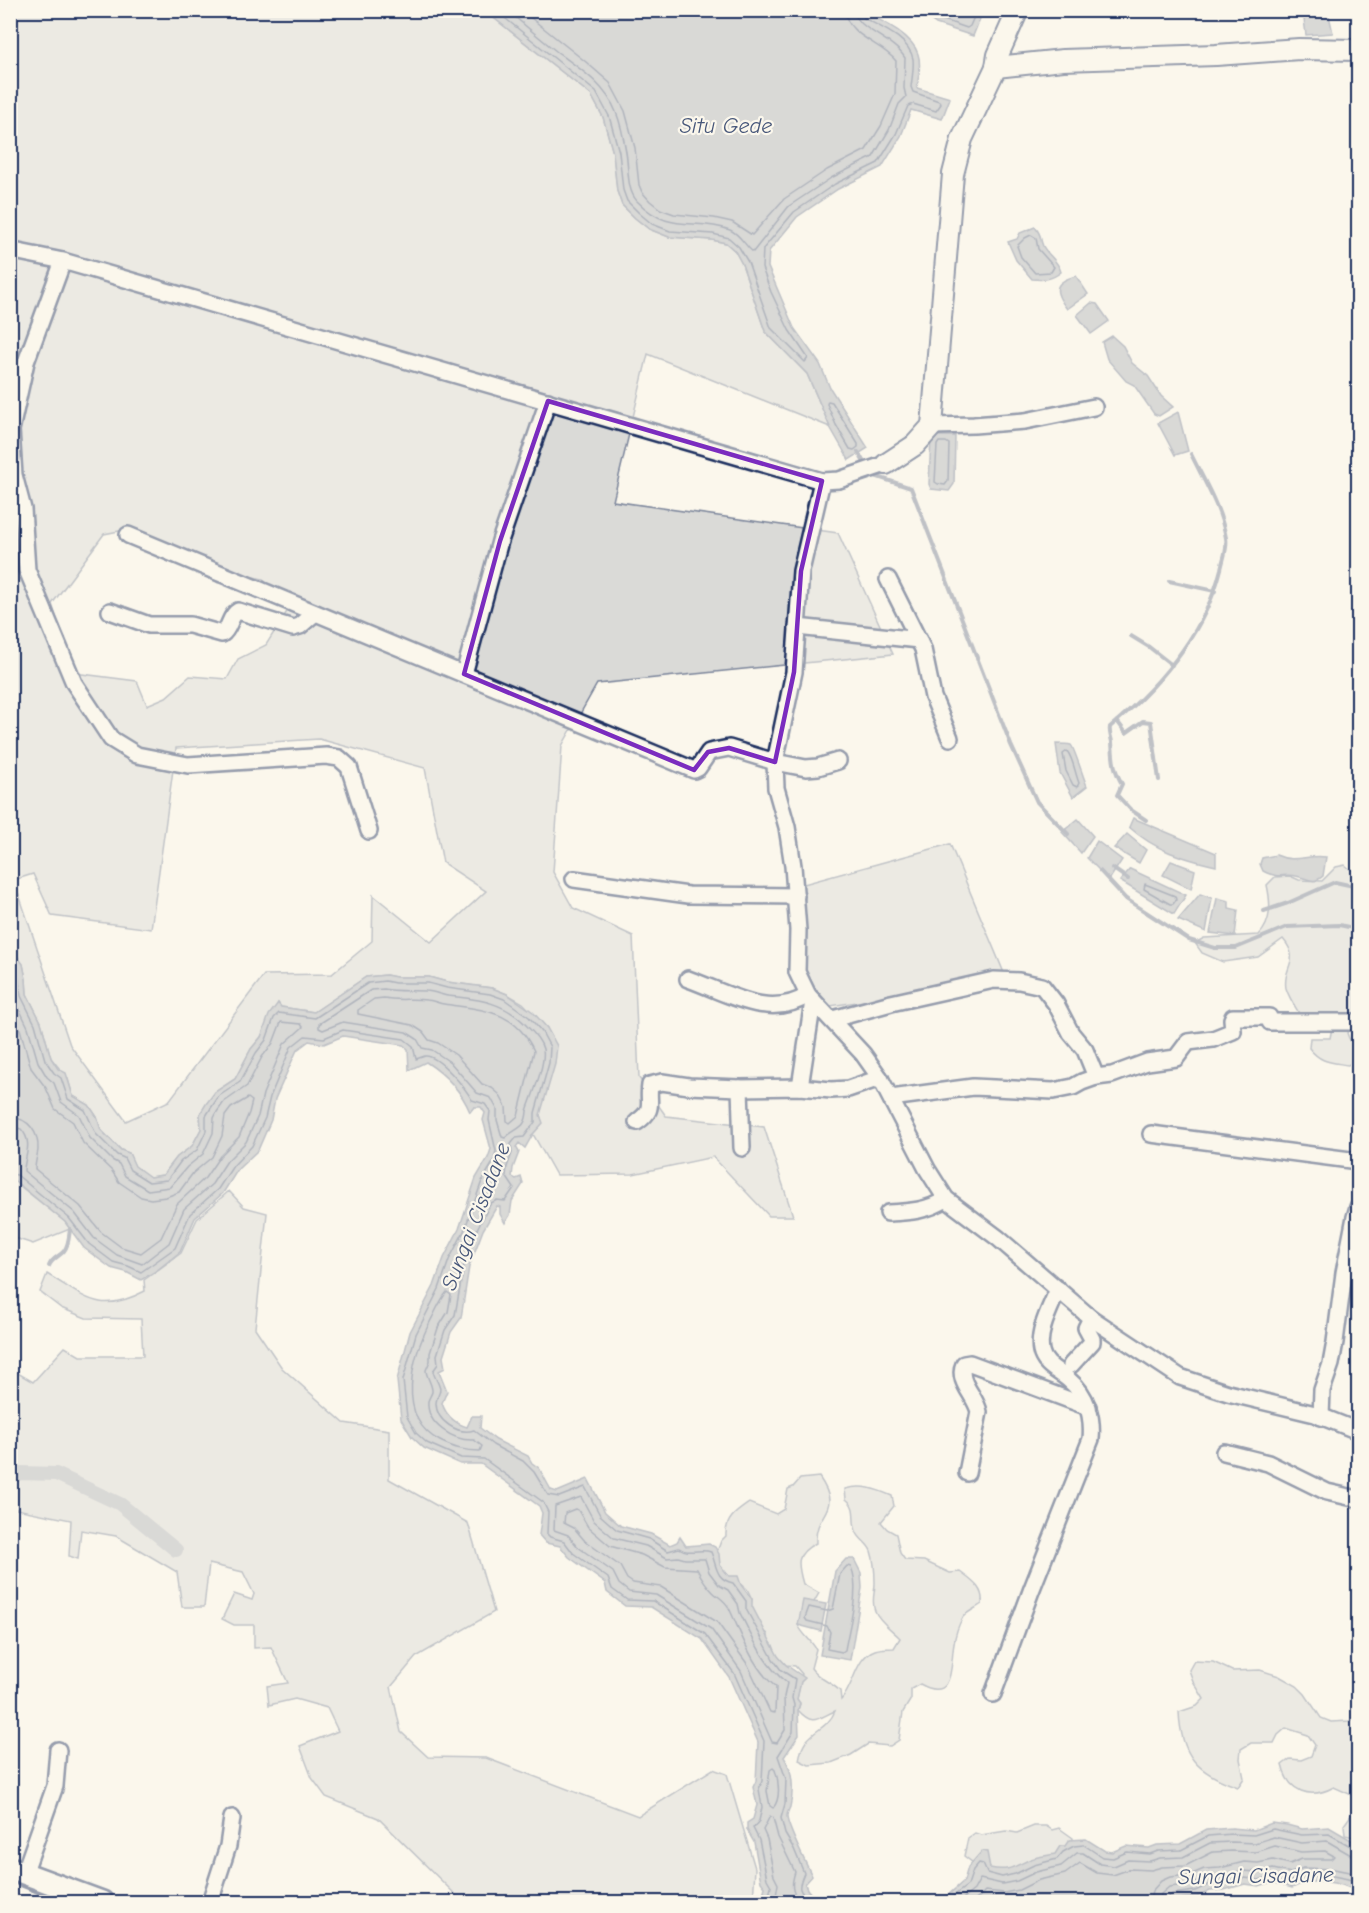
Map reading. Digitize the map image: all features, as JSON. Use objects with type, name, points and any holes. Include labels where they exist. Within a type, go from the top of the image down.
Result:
[{"type":"main road","points":[[17,1871],[69,1896],[102,1902]]},
{"type":"street","points":[[10,248],[14,251],[63,261],[822,481],[839,480],[886,464],[915,445],[932,426],[952,174],[962,140],[996,67],[1015,11]]},
{"type":"street","points":[[996,67],[1063,60],[1216,55],[1299,49],[1359,50]]},
{"type":"street","points":[[63,261],[26,362],[11,430],[14,475],[23,510],[27,570],[74,682],[111,739],[137,755],[188,765],[326,756],[339,758],[349,767],[369,831]]},
{"type":"street","points":[[464,674],[500,541],[548,401]]},
{"type":"street","points":[[932,426],[1025,421],[1094,407]]},
{"type":"street","points":[[822,481],[801,571],[794,672],[775,762],[776,788],[787,827],[796,896],[797,972],[811,998],[833,1019],[880,1078],[927,1169],[946,1199],[1058,1288],[1090,1318],[1180,1377],[1228,1393],[1321,1417],[1359,1431]]},
{"type":"street","points":[[128,535],[694,770],[709,752],[729,748],[775,762],[806,768],[838,761]]},
{"type":"street","points":[[888,579],[919,640],[933,697],[950,738]]},
{"type":"street","points":[[110,611],[149,625],[190,625],[222,634],[225,633],[234,614],[238,611],[291,628],[300,626],[315,613]]},
{"type":"street","points":[[798,627],[919,640]]},
{"type":"street","points":[[574,879],[688,896],[796,896]]},
{"type":"street","points":[[688,979],[745,1002],[772,1005],[811,998]]},
{"type":"street","points":[[833,1019],[891,1003],[994,980],[1019,981],[1041,986],[1056,1004],[1071,1033],[1084,1050],[1096,1077]]},
{"type":"street","points":[[800,1087],[811,998]]},
{"type":"street","points":[[891,1098],[973,1087],[1053,1091],[1073,1087],[1096,1077],[1112,1075],[1147,1062],[1176,1058],[1188,1042],[1214,1039],[1233,1031],[1232,1019],[1234,1017],[1269,1017],[1270,1022],[1359,1023]]},
{"type":"street","points":[[637,1122],[646,1116],[650,1107],[650,1085],[655,1082],[688,1086],[800,1087],[831,1090],[848,1089],[880,1078]]},
{"type":"street","points":[[740,1088],[742,1148]]},
{"type":"street","points":[[1151,1134],[1359,1161]]},
{"type":"street","points":[[888,1214],[916,1212],[946,1199]]},
{"type":"street","points":[[1321,1417],[1322,1390],[1331,1364],[1344,1273],[1359,1207]]},
{"type":"street","points":[[993,1694],[1091,1439],[1092,1425],[1088,1407],[1077,1388],[1045,1361],[1041,1351],[1041,1335],[1058,1288]]},
{"type":"street","points":[[1071,1365],[1092,1342],[1086,1328],[1090,1318]]},
{"type":"street","points":[[1036,1388],[1045,1361]]},
{"type":"street","points":[[968,1473],[979,1412],[978,1405],[961,1373],[964,1364],[970,1363],[1088,1407]]},
{"type":"street","points":[[1224,1452],[1268,1462],[1327,1492],[1359,1499]]},
{"type":"street","points":[[17,1871],[55,1786],[58,1750]]},
{"type":"street","points":[[210,1902],[228,1846],[231,1818]]},
{"type":"street","points":[[10,1891],[37,1902]]},
{"type":"highlighted area","points":[[548,401],[822,481],[801,571],[794,672],[775,762],[729,748],[708,752],[694,770],[464,674],[500,541]]},
{"type":"shaded area","points":[[11,11],[485,11],[591,95],[603,117],[613,153],[617,191],[622,205],[635,218],[649,229],[669,237],[712,240],[726,243],[735,251],[742,264],[765,331],[807,374],[830,427],[648,354],[613,501],[838,533],[893,654],[597,684],[562,746],[553,872],[573,908],[633,936],[639,1078],[666,1116],[764,1127],[793,1216],[769,1216],[713,1157],[633,1174],[556,1175],[533,1134],[542,1123],[540,1115],[547,1028],[523,1003],[507,994],[492,988],[447,982],[429,977],[386,975],[366,977],[314,1012],[281,1007],[278,1003],[261,1037],[251,1049],[235,1079],[215,1092],[200,1114],[201,1129],[192,1146],[177,1157],[163,1175],[149,1177],[134,1166],[129,1153],[121,1150],[101,1130],[97,1117],[89,1105],[73,1096],[68,1079],[51,1058],[41,1022],[27,994],[23,964],[17,956],[14,942],[15,918],[11,911]],"holes":[[[129,529],[167,545],[218,583],[239,574],[263,579],[288,610],[266,645],[238,659],[227,679],[190,676],[166,697],[147,705],[137,681],[74,673],[52,604],[104,534]],[[319,739],[425,768],[443,863],[486,891],[431,942],[373,895],[372,941],[332,974],[264,975],[169,1101],[126,1121],[70,1045],[14,880],[33,874],[52,916],[151,929],[176,748]]]},
{"type":"shaded area","points":[[950,844],[1007,980],[830,1006],[802,972],[800,885]]},
{"type":"shaded area","points":[[1345,865],[1351,870],[1358,867],[1358,1021],[1352,1024],[1347,1033],[1357,1058],[1348,1065],[1322,1059],[1309,1048],[1310,1038],[1330,1038],[1332,1028],[1304,1022],[1292,1001],[1286,988],[1291,953],[1283,939],[1258,957],[1223,962],[1202,953],[1195,943],[1204,938],[1259,935],[1266,924],[1269,912],[1267,885],[1275,877],[1290,876],[1299,880],[1322,881],[1336,867]]},
{"type":"shaded area","points":[[10,1178],[65,1222],[70,1229],[33,1244],[15,1238],[11,1234]]},
{"type":"shaded area","points":[[229,1191],[244,1207],[267,1213],[255,1328],[282,1368],[344,1423],[389,1430],[389,1479],[468,1523],[494,1612],[416,1657],[391,1687],[401,1732],[428,1757],[486,1758],[638,1816],[713,1769],[727,1774],[755,1868],[753,1902],[463,1902],[378,1818],[326,1797],[312,1778],[300,1746],[338,1731],[327,1708],[295,1699],[269,1705],[267,1686],[288,1683],[271,1647],[254,1648],[254,1625],[234,1625],[222,1619],[234,1594],[252,1600],[254,1594],[243,1572],[209,1564],[204,1607],[182,1607],[177,1572],[116,1536],[81,1530],[78,1559],[69,1556],[71,1520],[11,1508],[11,1369],[33,1382],[65,1347],[80,1356],[143,1356],[141,1319],[86,1318],[61,1308],[40,1292],[47,1274],[94,1301],[116,1302],[145,1291],[144,1280],[181,1253],[197,1219]]},
{"type":"shaded area","points":[[819,1477],[826,1489],[829,1505],[819,1524],[816,1543],[804,1551],[799,1565],[803,1584],[819,1593],[814,1602],[805,1606],[798,1625],[816,1649],[811,1668],[840,1691],[841,1700],[863,1659],[875,1650],[894,1648],[900,1638],[875,1611],[874,1563],[870,1548],[860,1538],[855,1528],[852,1507],[846,1499],[845,1489],[869,1488],[892,1496],[894,1506],[881,1522],[896,1534],[900,1553],[905,1560],[924,1561],[950,1573],[960,1572],[979,1589],[982,1604],[965,1615],[960,1623],[946,1685],[940,1689],[932,1689],[920,1684],[911,1689],[911,1699],[903,1712],[899,1740],[890,1746],[868,1744],[851,1755],[831,1763],[809,1765],[799,1760],[805,1742],[826,1724],[835,1711],[812,1720],[798,1710],[800,1704],[797,1699],[802,1674],[795,1666],[786,1665],[776,1655],[768,1634],[759,1628],[750,1610],[752,1599],[747,1589],[729,1576],[714,1560],[721,1541],[726,1536],[727,1525],[732,1516],[749,1503],[776,1514],[784,1509],[788,1489],[800,1479]]},
{"type":"shaded area","points":[[1194,1661],[1213,1662],[1232,1671],[1260,1670],[1279,1676],[1297,1686],[1321,1718],[1331,1722],[1350,1721],[1358,1717],[1358,1838],[1345,1835],[1344,1825],[1357,1807],[1354,1796],[1334,1787],[1317,1793],[1301,1791],[1289,1782],[1285,1774],[1282,1765],[1290,1759],[1301,1760],[1311,1756],[1315,1745],[1308,1735],[1286,1728],[1278,1735],[1274,1743],[1251,1743],[1241,1749],[1240,1759],[1244,1778],[1238,1787],[1212,1776],[1194,1761],[1183,1740],[1179,1712],[1197,1706],[1204,1699],[1189,1670]]},
{"type":"shaded area","points":[[1034,1826],[1046,1826],[1052,1830],[1059,1828],[1073,1838],[1072,1844],[1047,1859],[1011,1869],[1002,1874],[972,1862],[964,1856],[968,1838],[975,1833],[981,1835],[1006,1831],[1017,1833]]},
{"type":"water","name":"Situ Gede","points":[[485,11],[862,11],[894,28],[909,40],[915,47],[919,58],[917,88],[950,98],[942,119],[911,110],[901,136],[882,167],[838,189],[797,217],[769,251],[768,267],[794,328],[820,364],[830,388],[868,448],[849,460],[830,427],[807,374],[765,331],[742,264],[735,251],[726,243],[712,240],[669,237],[649,229],[635,218],[622,205],[617,191],[613,153],[603,117],[591,95]]},
{"type":"water","points":[[918,11],[983,11],[973,36],[936,24]]},
{"type":"water","points":[[1303,11],[1328,11],[1333,33],[1306,35]]},
{"type":"water","points":[[1035,227],[1043,246],[1058,264],[1061,272],[1051,278],[1032,279],[1016,260],[1008,242],[1017,239],[1020,233]]},
{"type":"water","points":[[1076,276],[1088,294],[1067,309],[1059,297],[1059,284]]},
{"type":"water","points":[[1091,303],[1097,304],[1109,321],[1091,334],[1077,315]]},
{"type":"water","points":[[1112,336],[1123,346],[1132,363],[1148,376],[1161,396],[1173,407],[1159,416],[1154,414],[1134,385],[1126,381],[1107,359],[1102,342]]},
{"type":"water","points":[[1178,412],[1188,451],[1175,455],[1158,423]]},
{"type":"water","points":[[931,436],[955,436],[954,484],[949,491],[931,489],[929,484]]},
{"type":"water","points":[[1056,744],[1071,745],[1087,786],[1073,797],[1060,773]]},
{"type":"water","points":[[1133,818],[1216,853],[1216,866],[1159,848],[1129,827]]},
{"type":"water","points":[[1078,819],[1093,836],[1081,853],[1062,832]]},
{"type":"water","points":[[1127,834],[1146,850],[1139,863],[1114,848]]},
{"type":"water","points":[[1097,841],[1122,860],[1109,880],[1087,858]]},
{"type":"water","points":[[1276,855],[1289,859],[1326,857],[1323,876],[1313,880],[1291,875],[1277,876],[1263,871],[1260,864],[1262,858]]},
{"type":"water","points":[[1171,861],[1195,870],[1191,889],[1163,875]]},
{"type":"water","points":[[1130,869],[1186,895],[1174,914],[1120,881]]},
{"type":"water","points":[[1200,894],[1212,898],[1206,932],[1178,920]]},
{"type":"water","points":[[1217,898],[1229,901],[1229,908],[1238,910],[1235,936],[1210,933]]},
{"type":"water","name":"Sungai Cisadane","points":[[10,911],[15,918],[14,942],[17,956],[23,964],[27,994],[41,1022],[51,1058],[58,1069],[66,1073],[73,1096],[89,1105],[97,1117],[101,1130],[121,1150],[129,1153],[135,1166],[150,1177],[163,1175],[177,1157],[192,1146],[201,1129],[200,1114],[206,1104],[215,1092],[235,1079],[251,1049],[261,1037],[269,1015],[278,1003],[281,1007],[314,1012],[366,977],[386,975],[429,977],[447,982],[492,988],[507,994],[533,1012],[547,1028],[557,1046],[555,1064],[540,1115],[543,1123],[525,1148],[519,1143],[516,1147],[519,1152],[512,1177],[516,1179],[521,1177],[523,1184],[512,1201],[510,1215],[505,1223],[500,1214],[500,1207],[497,1206],[483,1230],[469,1267],[461,1318],[451,1332],[443,1357],[445,1368],[439,1371],[447,1391],[442,1403],[451,1418],[467,1427],[472,1416],[481,1416],[480,1428],[496,1440],[528,1456],[539,1468],[551,1490],[557,1492],[588,1479],[605,1512],[621,1526],[651,1534],[670,1545],[677,1542],[680,1537],[686,1546],[709,1544],[715,1547],[719,1554],[720,1565],[729,1576],[738,1576],[741,1585],[752,1599],[752,1606],[778,1656],[786,1665],[805,1678],[801,1682],[797,1699],[800,1703],[799,1735],[784,1757],[791,1774],[792,1788],[787,1816],[793,1836],[812,1876],[805,1884],[806,1887],[812,1895],[824,1902],[761,1902],[765,1887],[761,1882],[754,1842],[747,1830],[747,1823],[753,1819],[757,1805],[753,1787],[756,1781],[758,1742],[729,1677],[702,1639],[651,1607],[625,1606],[607,1592],[605,1583],[569,1557],[560,1546],[546,1543],[539,1535],[542,1513],[539,1506],[481,1464],[460,1464],[424,1448],[412,1437],[401,1419],[397,1380],[410,1332],[434,1286],[444,1258],[459,1229],[476,1178],[491,1149],[483,1120],[485,1113],[481,1107],[474,1107],[470,1112],[452,1084],[426,1062],[409,1070],[408,1049],[403,1045],[343,1036],[324,1044],[309,1041],[297,1050],[275,1099],[271,1120],[258,1150],[238,1169],[223,1193],[195,1218],[180,1252],[141,1280],[126,1272],[111,1268],[84,1248],[65,1222],[11,1178],[15,1149],[10,1127]]},
{"type":"water","points":[[846,1559],[854,1559],[861,1573],[862,1588],[850,1660],[820,1655],[835,1571]]},
{"type":"water","points":[[803,1600],[826,1604],[821,1631],[798,1625]]},
{"type":"water","name":"Sungai Cisadane","points":[[1272,1823],[1302,1829],[1329,1827],[1358,1844],[1358,1892],[1342,1885],[1326,1882],[1309,1882],[1292,1888],[1272,1882],[1259,1886],[1245,1884],[1210,1891],[1197,1897],[1150,1902],[931,1902],[948,1895],[964,1881],[968,1867],[982,1851],[987,1852],[990,1868],[1002,1869],[1012,1868],[1034,1858],[1055,1854],[1060,1846],[1065,1846],[1069,1840],[1086,1839],[1105,1851],[1112,1852],[1126,1846],[1149,1848],[1157,1845],[1180,1844],[1206,1830],[1232,1828],[1254,1830]]},
{"type":"waterway","points":[[858,452],[866,466]]},
{"type":"waterway","points":[[1146,820],[1131,810],[1117,795],[1122,784],[1114,763],[1110,727],[1146,694],[1178,657],[1204,615],[1221,569],[1226,546],[1224,527],[1212,495],[1191,454]]},
{"type":"waterway","points":[[872,475],[911,488],[1011,745],[1037,802],[1068,834]]},
{"type":"waterway","points":[[1169,581],[1215,591]]},
{"type":"waterway","points":[[1131,636],[1172,665]]},
{"type":"waterway","points":[[1117,721],[1126,733],[1143,721],[1151,722],[1159,780]]},
{"type":"waterway","points":[[1112,868],[1128,879]]},
{"type":"waterway","points":[[1100,871],[1126,899],[1189,940],[1215,948],[1236,948],[1287,927],[1339,925],[1358,929]]},
{"type":"waterway","points":[[1264,911],[1335,882],[1358,887]]},
{"type":"waterway","points":[[49,1266],[66,1249],[70,1229]]},
{"type":"waterway","points":[[10,1478],[20,1473],[56,1474],[120,1504],[176,1550]]}]
